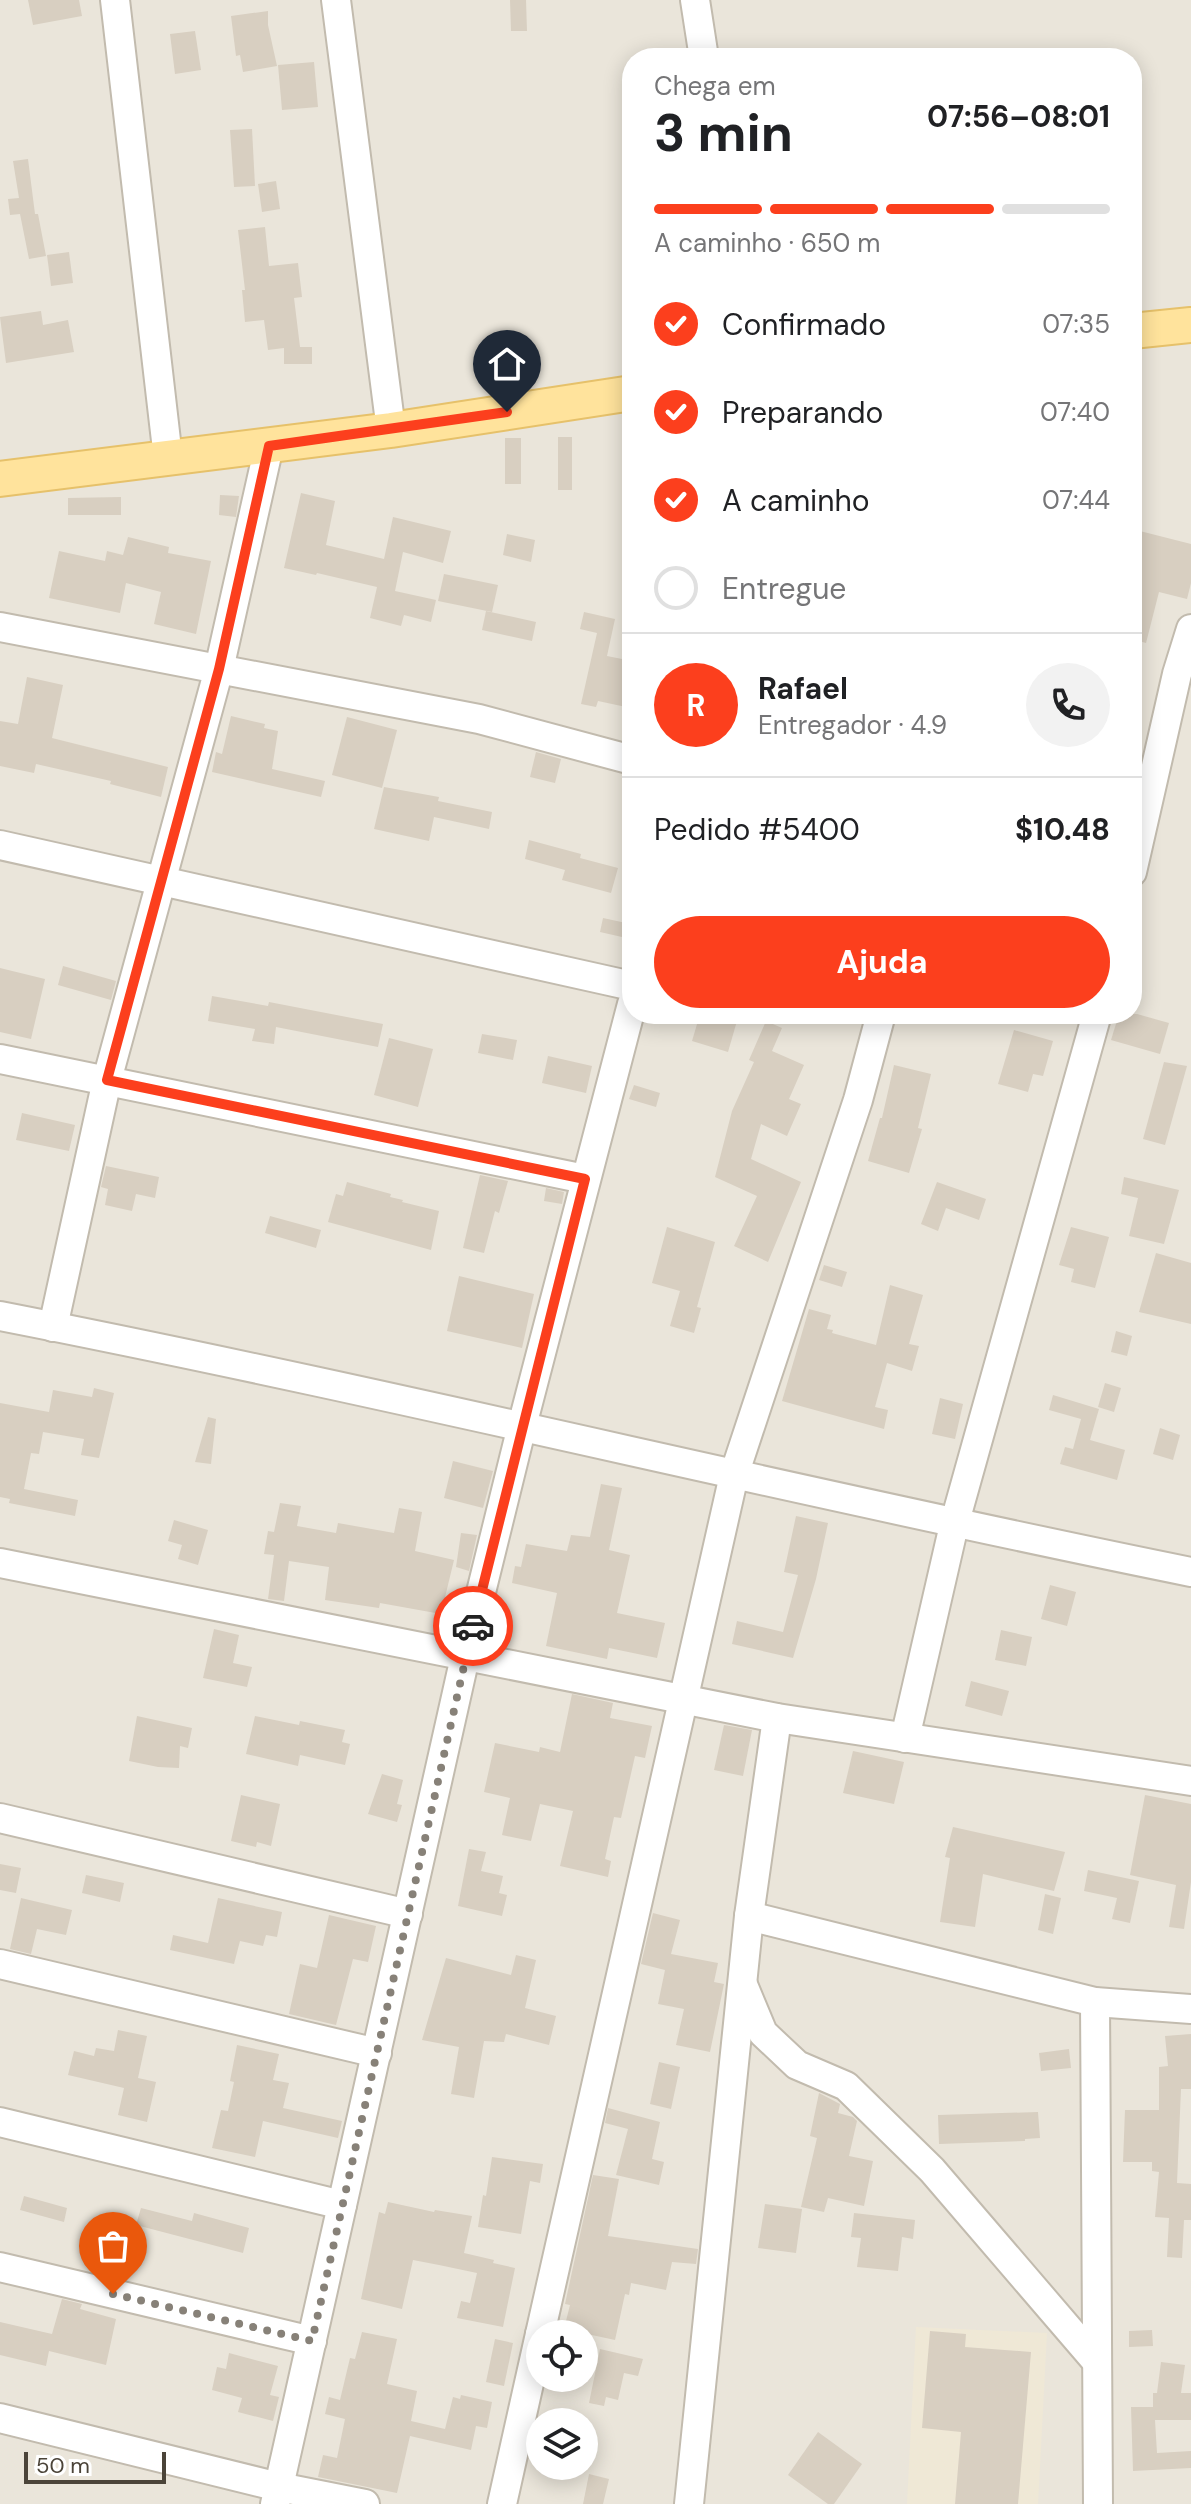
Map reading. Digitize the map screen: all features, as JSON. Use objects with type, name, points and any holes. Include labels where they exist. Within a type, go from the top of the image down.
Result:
[{"type":"main road","points":[[1142,330],[1191,325]]},
{"type":"main road","points":[[0,479],[391,430],[622,395]]},
{"type":"street","points":[[115,0],[168,458]]},
{"type":"street","points":[[336,0],[391,430]]},
{"type":"street","points":[[695,0],[702,48]]},
{"type":"street","points":[[53,1327],[107,1080],[219,669],[269,446]]},
{"type":"street","points":[[0,627],[479,719],[622,757]]},
{"type":"street","points":[[1142,828],[1177,674],[1191,629]]},
{"type":"street","points":[[0,845],[622,984]]},
{"type":"street","points":[[277,2496],[465,1657],[627,1024]]},
{"type":"street","points":[[543,2320],[734,1475],[858,1100],[878,1024]]},
{"type":"street","points":[[905,1738],[954,1525],[1094,1024]]},
{"type":"street","points":[[0,1059],[585,1179]]},
{"type":"street","points":[[0,1316],[522,1426],[954,1525],[1191,1572]]},
{"type":"street","points":[[0,1563],[777,1718],[1191,1781]]},
{"type":"street","points":[[689,2504],[749,1916],[777,1718]]},
{"type":"street","points":[[0,1818],[408,1914]]},
{"type":"street","points":[[749,1916],[1095,2002],[1191,2009]]},
{"type":"street","points":[[0,1964],[377,2053]]},
{"type":"street","points":[[742,1983],[763,2033],[797,2065],[846,2086],[932,2170],[1096,2361]]},
{"type":"street","points":[[1095,2002],[1098,2504]]},
{"type":"street","points":[[0,2122],[342,2205]]},
{"type":"street","points":[[0,2267],[312,2341]]},
{"type":"street","points":[[502,2504],[527,2392]]},
{"type":"street","points":[[0,2418],[277,2496],[365,2504]]},
{"type":"shaded area","points":[[0,0],[1191,0],[1191,2504],[0,2504]]},
{"type":"shaded area","points":[[916,2327],[1047,2333],[1038,2504],[907,2504]]},
{"type":"building","points":[[28,0],[79,0],[82,16],[33,25]]},
{"type":"building","points":[[510,0],[526,0],[527,31],[511,31]]},
{"type":"building","points":[[268,11],[277,66],[243,72],[240,55],[236,56],[231,16]]},
{"type":"building","points":[[195,31],[201,70],[175,74],[170,34]]},
{"type":"building","points":[[314,62],[318,107],[282,110],[278,65]]},
{"type":"building","points":[[252,129],[255,186],[234,187],[230,130]]},
{"type":"building","points":[[28,159],[35,214],[38,214],[46,256],[29,259],[20,214],[10,215],[8,199],[19,198],[13,161]]},
{"type":"building","points":[[276,181],[280,209],[262,212],[258,184]]},
{"type":"building","points":[[265,227],[269,266],[298,263],[302,297],[294,298],[300,347],[312,347],[312,364],[284,364],[284,348],[268,350],[264,320],[245,322],[242,290],[245,290],[238,230]]},
{"type":"building","points":[[69,252],[73,283],[51,286],[47,255]]},
{"type":"building","points":[[41,311],[43,325],[68,320],[74,352],[6,363],[0,317]]},
{"type":"building","points":[[558,437],[572,437],[572,490],[558,490]]},
{"type":"building","points":[[505,438],[521,438],[521,484],[505,484]]},
{"type":"building","points":[[301,493],[335,501],[326,545],[384,559],[393,517],[451,531],[443,563],[403,552],[395,591],[436,600],[431,622],[404,615],[401,626],[370,618],[377,587],[284,568]]},
{"type":"building","points":[[220,495],[239,496],[236,517],[219,515]]},
{"type":"building","points":[[121,497],[121,515],[68,515],[68,498]]},
{"type":"building","points":[[1142,532],[1191,544],[1191,583],[1187,599],[1159,592],[1146,643],[1142,642]]},
{"type":"building","points":[[507,534],[535,540],[531,562],[503,555]]},
{"type":"building","points":[[128,537],[169,547],[168,553],[211,561],[196,634],[154,624],[161,592],[126,583],[120,613],[49,598],[59,551],[105,561],[107,551],[123,555]]},
{"type":"building","points":[[444,574],[498,585],[492,612],[438,601]]},
{"type":"building","points":[[486,611],[536,622],[532,641],[482,630]]},
{"type":"building","points":[[584,612],[615,619],[607,656],[622,659],[622,706],[598,701],[596,707],[581,704],[597,633],[580,629]]},
{"type":"building","points":[[27,677],[63,685],[52,738],[168,767],[161,797],[110,784],[111,781],[36,764],[34,773],[0,766],[0,721],[18,724]]},
{"type":"building","points":[[231,716],[265,724],[264,728],[278,731],[272,769],[325,781],[321,797],[212,772],[216,752],[222,754]]},
{"type":"building","points":[[347,717],[397,730],[382,788],[332,775]]},
{"type":"building","points":[[536,752],[561,759],[555,783],[530,777]]},
{"type":"building","points":[[384,787],[439,797],[438,801],[492,812],[489,829],[434,817],[429,841],[374,829]]},
{"type":"building","points":[[529,840],[618,868],[611,893],[562,880],[565,870],[525,859]]},
{"type":"building","points":[[603,918],[622,922],[622,937],[600,932]]},
{"type":"building","points":[[63,966],[116,981],[111,1000],[58,985]]},
{"type":"building","points":[[0,968],[45,979],[31,1039],[0,1032]]},
{"type":"building","points":[[212,996],[268,1006],[269,1002],[383,1024],[378,1047],[276,1027],[274,1044],[252,1041],[255,1029],[208,1021]]},
{"type":"building","points":[[1142,1015],[1169,1023],[1160,1054],[1111,1040],[1116,1024],[1142,1024]]},
{"type":"building","points":[[697,1024],[736,1024],[728,1052],[692,1041]]},
{"type":"building","points":[[765,1024],[773,1024],[782,1028],[772,1051],[804,1065],[789,1099],[801,1104],[787,1136],[761,1124],[751,1159],[801,1182],[768,1262],[734,1246],[757,1196],[715,1177],[732,1111],[754,1062],[749,1060]]},
{"type":"building","points":[[1014,1030],[1053,1041],[1043,1076],[1033,1074],[1028,1092],[998,1084]]},
{"type":"building","points":[[482,1034],[517,1040],[513,1060],[478,1053]]},
{"type":"building","points":[[389,1038],[433,1049],[418,1107],[374,1095]]},
{"type":"building","points":[[548,1056],[592,1066],[586,1093],[542,1083]]},
{"type":"building","points":[[1164,1062],[1187,1066],[1165,1145],[1143,1139]]},
{"type":"building","points":[[894,1065],[931,1074],[918,1128],[922,1129],[909,1173],[868,1161]]},
{"type":"building","points":[[634,1085],[660,1093],[656,1107],[629,1099]]},
{"type":"building","points":[[22,1113],[75,1125],[69,1151],[16,1140]]},
{"type":"building","points":[[106,1166],[159,1177],[155,1198],[136,1194],[132,1211],[105,1205],[108,1189],[101,1187]]},
{"type":"building","points":[[480,1175],[508,1181],[499,1213],[495,1211],[484,1253],[463,1248]]},
{"type":"building","points":[[1124,1177],[1179,1190],[1164,1244],[1129,1236],[1138,1198],[1121,1194]]},
{"type":"building","points":[[347,1182],[391,1194],[390,1197],[402,1202],[439,1211],[431,1250],[328,1222],[336,1194],[343,1196]]},
{"type":"building","points":[[937,1182],[986,1199],[979,1220],[946,1208],[938,1231],[921,1224]]},
{"type":"building","points":[[546,1188],[564,1192],[562,1204],[544,1201]]},
{"type":"building","points":[[270,1216],[321,1230],[316,1248],[265,1233]]},
{"type":"building","points":[[667,1227],[715,1242],[697,1307],[701,1308],[694,1333],[670,1326],[680,1291],[652,1283]]},
{"type":"building","points":[[1071,1227],[1109,1237],[1095,1288],[1071,1282],[1074,1269],[1059,1265]]},
{"type":"building","points":[[1156,1253],[1191,1263],[1191,1324],[1139,1312]]},
{"type":"building","points":[[824,1265],[847,1272],[842,1287],[819,1280]]},
{"type":"building","points":[[459,1276],[534,1294],[522,1348],[447,1331]]},
{"type":"building","points":[[890,1285],[923,1295],[909,1344],[919,1346],[912,1371],[887,1363],[875,1407],[888,1410],[884,1429],[782,1401],[809,1309],[831,1315],[827,1329],[833,1330],[832,1333],[876,1345]]},
{"type":"building","points":[[1116,1331],[1132,1336],[1127,1356],[1111,1352]]},
{"type":"building","points":[[1105,1383],[1121,1388],[1114,1412],[1098,1407]]},
{"type":"building","points":[[94,1388],[114,1393],[99,1458],[81,1455],[84,1439],[43,1432],[39,1454],[31,1453],[24,1489],[78,1500],[75,1516],[9,1503],[10,1499],[0,1497],[0,1403],[49,1412],[53,1390],[92,1397]]},
{"type":"building","points":[[1053,1395],[1099,1409],[1090,1440],[1125,1450],[1117,1480],[1060,1464],[1065,1447],[1073,1449],[1081,1419],[1049,1410]]},
{"type":"building","points":[[940,1398],[963,1404],[955,1439],[932,1434]]},
{"type":"building","points":[[208,1417],[216,1419],[211,1464],[195,1462]]},
{"type":"building","points":[[1160,1428],[1180,1435],[1173,1460],[1153,1454]]},
{"type":"building","points":[[453,1461],[493,1471],[483,1508],[444,1498]]},
{"type":"building","points":[[601,1484],[622,1488],[609,1550],[630,1555],[617,1613],[665,1623],[657,1658],[609,1648],[607,1659],[546,1646],[557,1593],[512,1583],[515,1566],[521,1567],[526,1544],[567,1551],[571,1535],[590,1537]]},
{"type":"building","points":[[280,1503],[301,1506],[297,1526],[336,1533],[338,1523],[394,1533],[399,1508],[422,1512],[415,1551],[454,1560],[441,1614],[380,1603],[379,1608],[325,1600],[329,1567],[289,1561],[284,1601],[268,1599],[274,1555],[264,1554],[268,1531],[274,1532]]},
{"type":"building","points":[[796,1516],[828,1523],[816,1579],[793,1658],[732,1644],[737,1621],[783,1632],[798,1575],[784,1572]]},
{"type":"building","points":[[174,1520],[208,1530],[198,1565],[178,1559],[182,1545],[168,1541]]},
{"type":"building","points":[[461,1533],[477,1535],[469,1571],[456,1567]]},
{"type":"building","points":[[1050,1585],[1076,1592],[1067,1626],[1041,1619]]},
{"type":"building","points":[[448,1602],[460,1605],[455,1626],[443,1624]]},
{"type":"building","points":[[214,1629],[239,1635],[233,1663],[252,1667],[247,1687],[203,1678]]},
{"type":"building","points":[[1001,1630],[1032,1637],[1026,1666],[995,1660]]},
{"type":"building","points":[[971,1681],[1009,1691],[1002,1716],[965,1706]]},
{"type":"building","points":[[572,1694],[613,1703],[610,1718],[652,1726],[645,1758],[635,1756],[621,1818],[614,1817],[605,1859],[611,1861],[608,1877],[560,1866],[573,1811],[540,1804],[531,1841],[502,1835],[510,1798],[484,1792],[495,1743],[539,1752],[540,1747],[560,1752]]},
{"type":"building","points":[[137,1716],[192,1728],[188,1748],[180,1746],[179,1768],[129,1761]]},
{"type":"building","points":[[255,1716],[345,1730],[342,1742],[350,1744],[345,1765],[300,1755],[298,1766],[246,1754]]},
{"type":"building","points":[[724,1725],[752,1730],[743,1776],[714,1770]]},
{"type":"building","points":[[853,1751],[904,1762],[894,1804],[843,1793]]},
{"type":"building","points":[[382,1774],[403,1780],[397,1804],[402,1805],[397,1822],[368,1814]]},
{"type":"building","points":[[241,1795],[280,1804],[271,1846],[257,1842],[256,1847],[231,1841]]},
{"type":"building","points":[[1145,1795],[1191,1804],[1191,1882],[1184,1929],[1169,1927],[1176,1885],[1130,1875]]},
{"type":"building","points":[[953,1827],[1065,1852],[1054,1891],[983,1874],[975,1927],[940,1922],[950,1858],[945,1857]]},
{"type":"building","points":[[469,1849],[486,1852],[481,1871],[503,1876],[499,1893],[507,1895],[502,1916],[458,1906]]},
{"type":"building","points":[[0,1864],[21,1868],[16,1893],[0,1890]]},
{"type":"building","points":[[1088,1870],[1139,1881],[1130,1923],[1112,1919],[1117,1898],[1084,1891]]},
{"type":"building","points":[[86,1875],[124,1883],[120,1902],[82,1893]]},
{"type":"building","points":[[1045,1894],[1061,1898],[1053,1934],[1038,1930]]},
{"type":"building","points":[[21,1898],[72,1910],[66,1935],[37,1929],[31,1954],[10,1949]]},
{"type":"building","points":[[218,1898],[282,1912],[277,1937],[266,1935],[263,1946],[240,1941],[234,1964],[170,1950],[173,1935],[208,1943]]},
{"type":"building","points":[[653,1913],[680,1920],[671,1954],[718,1963],[714,1982],[724,1984],[710,2052],[676,2045],[684,2009],[658,2004],[665,1970],[641,1964]]},
{"type":"building","points":[[329,1915],[376,1926],[368,1962],[353,1959],[336,2025],[289,2014],[300,1964],[317,1968]]},
{"type":"building","points":[[516,1955],[536,1960],[525,2008],[556,2016],[549,2045],[506,2034],[504,2042],[484,2041],[474,2098],[451,2094],[459,2047],[422,2040],[446,1958],[511,1975]]},
{"type":"building","points":[[118,2030],[147,2036],[138,2078],[156,2082],[147,2122],[118,2115],[124,2088],[68,2075],[74,2051],[94,2056],[96,2048],[114,2051]]},
{"type":"building","points":[[1191,2034],[1191,2089],[1181,2089],[1177,2183],[1191,2184],[1191,2220],[1184,2220],[1182,2258],[1167,2257],[1169,2218],[1155,2217],[1159,2172],[1152,2171],[1152,2162],[1123,2162],[1125,2110],[1159,2110],[1159,2067],[1168,2066],[1165,2036]]},
{"type":"building","points":[[237,2045],[279,2054],[273,2080],[289,2083],[283,2108],[342,2121],[338,2138],[263,2121],[255,2157],[212,2148],[221,2110],[228,2111]]},
{"type":"building","points":[[1069,2049],[1071,2068],[1041,2071],[1039,2053]]},
{"type":"building","points":[[659,2062],[680,2067],[671,2109],[650,2104]]},
{"type":"building","points":[[819,2093],[840,2104],[838,2113],[857,2121],[849,2156],[873,2161],[864,2206],[828,2198],[824,2212],[801,2207],[817,2138],[810,2136]]},
{"type":"building","points":[[608,2108],[660,2122],[652,2159],[664,2162],[659,2185],[616,2175],[628,2129],[605,2123]]},
{"type":"building","points":[[1038,2112],[1040,2138],[939,2144],[938,2115]]},
{"type":"building","points":[[492,2157],[543,2164],[540,2183],[530,2181],[521,2234],[478,2227]]},
{"type":"building","points":[[593,2175],[619,2179],[608,2236],[698,2249],[696,2264],[672,2262],[666,2290],[631,2283],[629,2295],[625,2294],[615,2340],[598,2336],[598,2320],[566,2320],[570,2305],[565,2304]]},
{"type":"building","points":[[24,2196],[67,2208],[64,2222],[20,2210]]},
{"type":"building","points":[[388,2202],[472,2216],[464,2253],[515,2268],[503,2327],[457,2318],[461,2301],[470,2303],[477,2273],[439,2265],[413,2260],[402,2309],[361,2299],[379,2212],[385,2214]]},
{"type":"building","points":[[765,2204],[802,2209],[796,2253],[758,2248]]},
{"type":"building","points":[[141,2208],[192,2221],[194,2213],[249,2228],[243,2253],[136,2225]]},
{"type":"building","points":[[854,2213],[915,2220],[913,2239],[902,2237],[898,2271],[857,2267],[861,2238],[851,2237]]},
{"type":"building","points":[[62,2299],[82,2304],[80,2309],[116,2319],[106,2365],[49,2351],[46,2366],[0,2355],[0,2322],[52,2334]]},
{"type":"building","points":[[1152,2330],[1153,2346],[1129,2347],[1129,2331]]},
{"type":"building","points":[[930,2331],[966,2334],[965,2347],[1031,2352],[1018,2504],[955,2504],[961,2432],[922,2428]]},
{"type":"building","points":[[362,2332],[397,2339],[387,2384],[417,2391],[411,2421],[445,2429],[453,2397],[460,2399],[461,2395],[492,2402],[487,2428],[476,2426],[471,2450],[410,2436],[397,2493],[318,2477],[323,2455],[337,2458],[345,2419],[325,2414],[329,2397],[340,2400],[350,2358],[355,2359]]},
{"type":"building","points":[[495,2339],[513,2343],[504,2386],[486,2382]]},
{"type":"building","points":[[600,2349],[643,2359],[638,2376],[624,2373],[618,2400],[606,2397],[604,2406],[589,2403],[591,2392],[598,2392]]},
{"type":"building","points":[[229,2353],[278,2366],[270,2395],[279,2397],[273,2421],[238,2412],[242,2398],[212,2390],[217,2367],[226,2369]]},
{"type":"building","points":[[1161,2362],[1185,2365],[1181,2393],[1191,2393],[1191,2420],[1155,2420],[1157,2453],[1191,2451],[1191,2468],[1133,2471],[1131,2407],[1153,2407],[1153,2393],[1157,2393]]},
{"type":"building","points":[[818,2432],[862,2464],[834,2504],[828,2504],[788,2475]]},
{"type":"building","points":[[598,2476],[609,2479],[603,2504],[583,2504],[588,2480],[598,2480]]},
{"type":"way so far","points":[[113,2294],[312,2341],[473,1626]]},
{"type":"route","points":[[473,1626],[585,1179],[107,1080],[219,669],[269,446],[507,412]]}]
